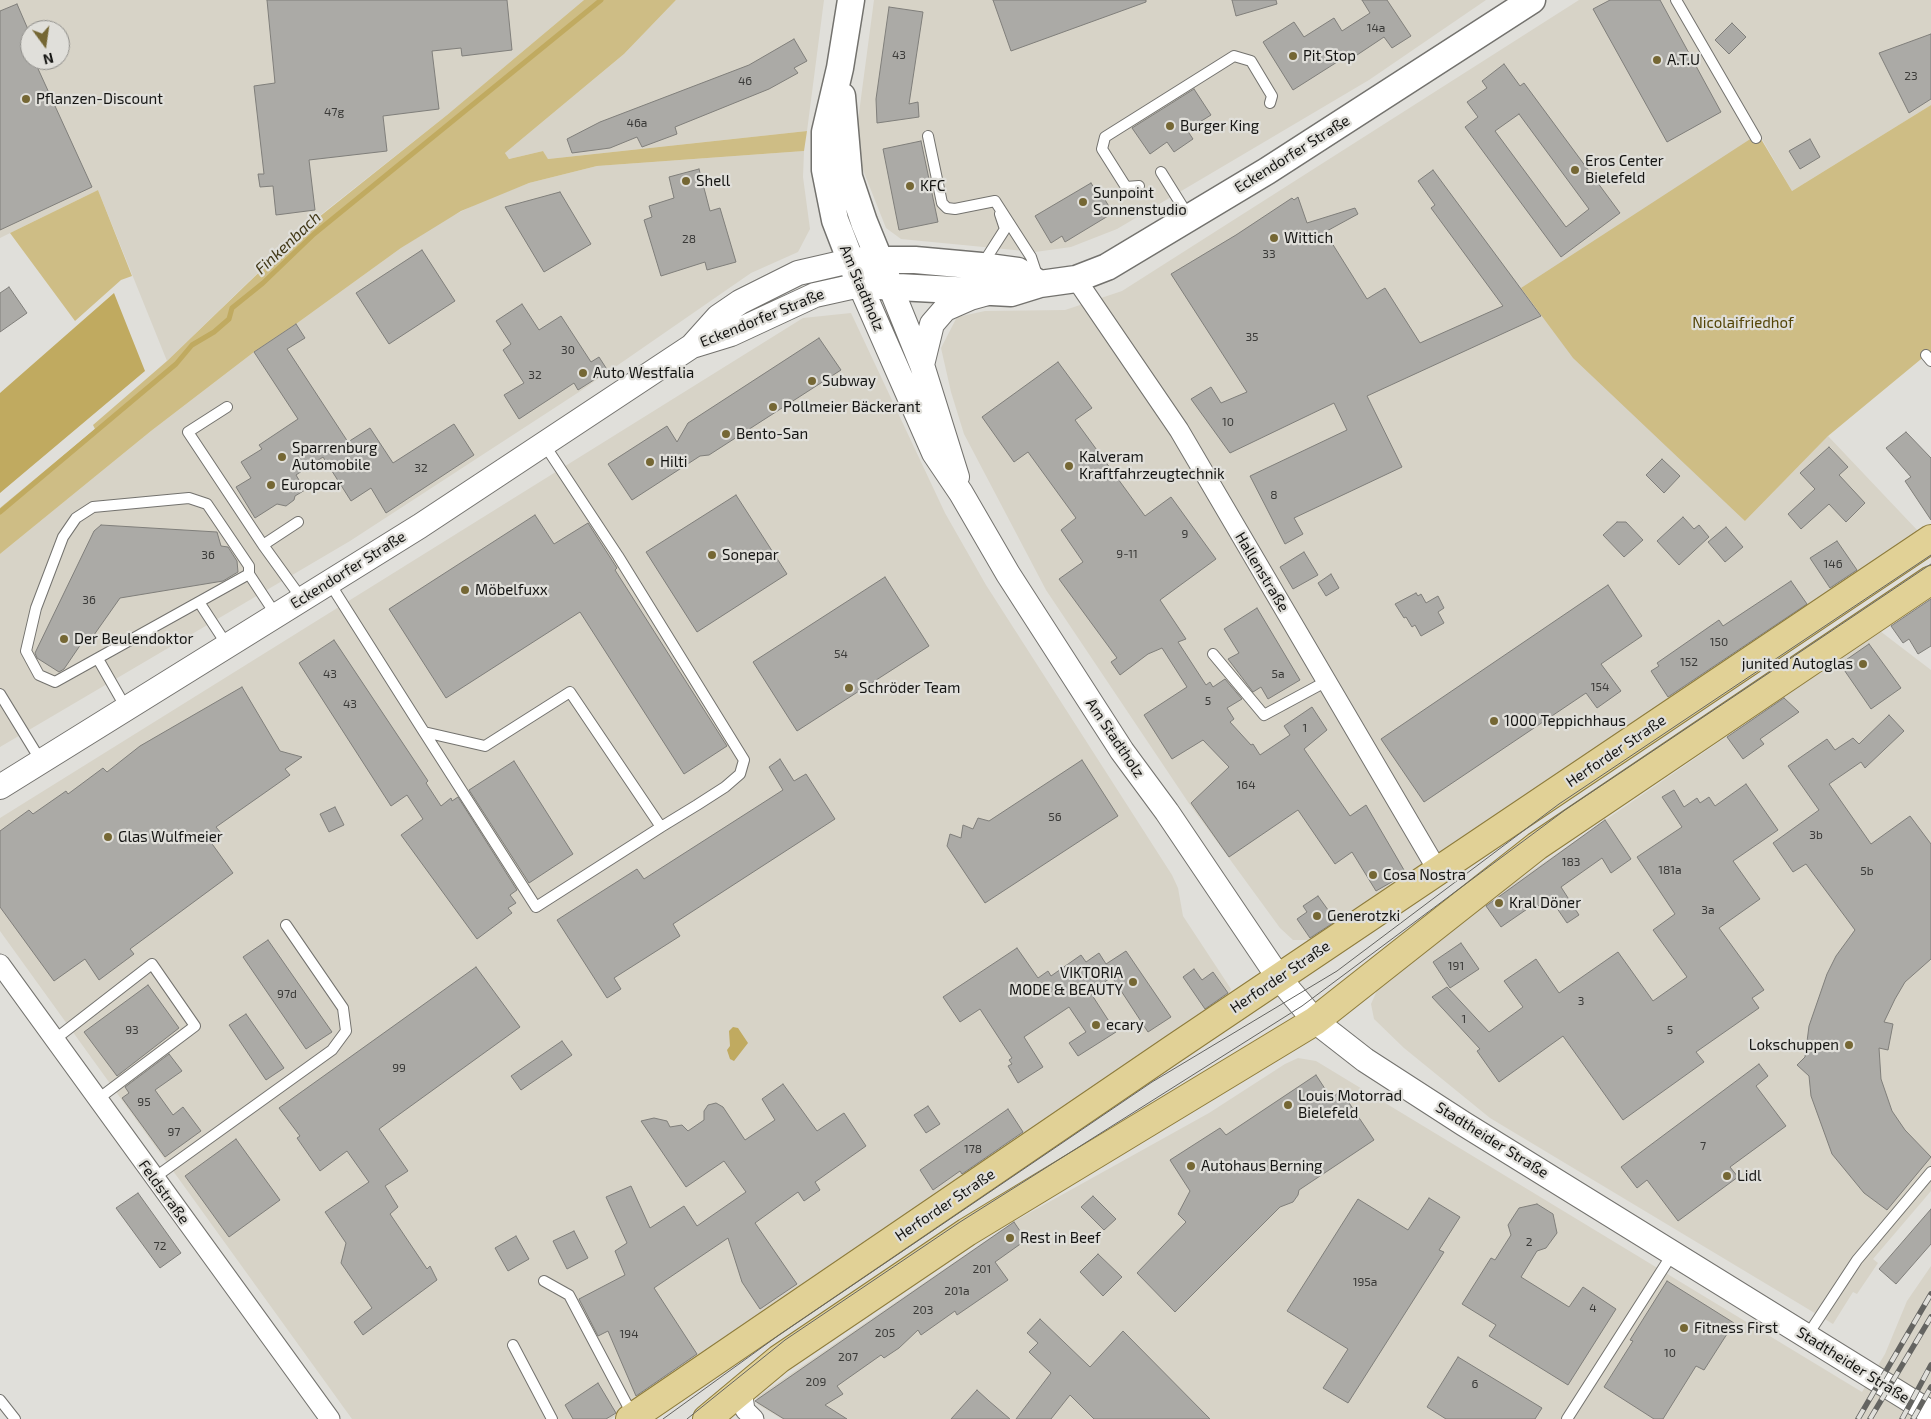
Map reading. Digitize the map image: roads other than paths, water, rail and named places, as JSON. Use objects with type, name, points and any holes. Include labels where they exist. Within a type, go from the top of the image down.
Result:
[{"type":"main road","name":"Am Stadtholz","points":[[851,0],[840,68],[825,132],[825,170],[831,206],[860,285]]},
{"type":"main road","name":"Eckendorfer Straße","points":[[860,285],[1011,293],[1040,284],[1076,279],[1107,267],[1190,218],[1532,0]]},
{"type":"main road","name":"Am Stadtholz","points":[[840,68],[845,154],[849,177],[856,200],[890,286]]},
{"type":"main road","name":"Eckendorfer Straße","points":[[850,260],[879,259],[981,266],[1018,272],[1040,284]]},
{"type":"main road","name":"Herforder Straße","points":[[632,1418],[1278,978],[1931,539]]},
{"type":"main road","points":[[707,1419],[779,1359],[967,1232],[1315,1021],[1537,846],[1931,580]]},
{"type":"street","name":"Eckendorfer Straße","points":[[0,787],[420,526],[692,346],[718,317],[767,287],[810,270],[850,260]]},
{"type":"street","name":"Hallenstraße","points":[[1076,279],[1178,430],[1438,871]]},
{"type":"street","name":"Eckendorfer Straße","points":[[692,346],[731,334],[815,295],[860,285]]},
{"type":"street","name":"Am Stadtholz","points":[[860,285],[934,453],[962,493],[1058,654],[1122,751],[1168,812],[1278,978],[1315,1021]]},
{"type":"street","name":"Am Stadtholz","points":[[890,286],[922,366],[962,493]]},
{"type":"street","points":[[922,366],[932,324],[945,309],[970,298],[993,292]]},
{"type":"street","name":"Feldstraße","points":[[0,964],[330,1419]]},
{"type":"street","name":"Stadtheider Straße","points":[[1315,1021],[1365,1060],[1931,1413]]},
{"type":"street","points":[[742,1390],[746,1410],[754,1419]]},
{"type":"lane","points":[[1676,0],[1756,138]]},
{"type":"lane","points":[[1139,186],[1126,187],[1102,149],[1105,137],[1234,56],[1251,61],[1272,96],[1270,103]]},
{"type":"lane","points":[[928,136],[942,202],[947,208],[955,209],[995,201]]},
{"type":"lane","points":[[1161,172],[1190,218]]},
{"type":"lane","points":[[981,266],[1004,229],[995,201]]},
{"type":"lane","points":[[995,201],[1031,257],[1040,284]]},
{"type":"lane","points":[[227,407],[188,432],[263,545],[302,599]]},
{"type":"lane","points":[[329,582],[536,907],[725,787],[740,774],[744,760],[618,556],[544,444]]},
{"type":"lane","points":[[250,574],[55,682],[39,675],[26,651],[36,608],[64,537],[76,518],[93,507],[189,498],[207,504],[249,566],[250,574],[276,614]]},
{"type":"lane","points":[[263,545],[298,522]]},
{"type":"lane","points":[[199,602],[226,645]]},
{"type":"lane","points":[[1213,654],[1264,715],[1327,681]]},
{"type":"lane","points":[[98,659],[126,708]]},
{"type":"lane","points":[[424,732],[486,746],[570,692],[661,827]]},
{"type":"lane","points":[[0,694],[41,761]]},
{"type":"lane","points":[[154,1178],[332,1050],[346,1031],[343,1008],[286,925]]},
{"type":"lane","points":[[54,1040],[152,964],[196,1026],[98,1100]]},
{"type":"lane","points":[[1807,1337],[1856,1260],[1931,1172]]},
{"type":"lane","points":[[1568,1419],[1673,1252]]},
{"type":"lane","points":[[544,1282],[569,1295],[632,1418]]},
{"type":"lane","points":[[513,1345],[552,1419]]},
{"type":"lane","points":[[0,1400],[15,1419]]},
{"type":"waterway","name":"Finkenbach","points":[[0,512],[176,364],[192,345],[214,332],[229,319],[232,308],[263,283],[314,234],[601,0]]},
{"type":"tram line","points":[[663,1419],[779,1335],[1152,1082],[1337,971],[1559,804],[1931,555]]},
{"type":"tram line","points":[[687,1419],[785,1340],[960,1222],[1302,1006],[1565,810],[1931,564]]},
{"type":"railway","points":[[1858,1419],[1931,1294]]},
{"type":"railway","points":[[1870,1419],[1931,1317]]},
{"type":"railway","points":[[1902,1419],[1931,1365]]},
{"type":"railway","points":[[1913,1419],[1931,1387]]},
{"type":"place","name":"Pit Stop","points":[[1293,56]]},
{"type":"place","name":"A.T.U","points":[[1657,60]]},
{"type":"place","name":"Pflanzen-Discount","points":[[26,99]]},
{"type":"place","name":"Burger King","points":[[1170,126]]},
{"type":"place","name":"Eros Center Bielefeld","points":[[1575,170]]},
{"type":"place","name":"Shell","points":[[686,181]]},
{"type":"place","name":"KFC","points":[[910,186]]},
{"type":"place","name":"Sunpoint Sonnenstudio","points":[[1083,202]]},
{"type":"place","name":"Wittich","points":[[1274,238]]},
{"type":"place","name":"Auto Westfalia","points":[[583,373]]},
{"type":"place","name":"Subway","points":[[812,381]]},
{"type":"place","name":"Pollmeier Bäckerant","points":[[773,407]]},
{"type":"place","name":"Bento-San","points":[[726,434]]},
{"type":"place","name":"Sparrenburg Automobile","points":[[282,457]]},
{"type":"place","name":"Hilti","points":[[650,462]]},
{"type":"place","name":"Kalveram Kraftfahrzeugtechnik","points":[[1069,466]]},
{"type":"place","name":"Europcar","points":[[271,485]]},
{"type":"place","name":"Sonepar","points":[[712,555]]},
{"type":"place","name":"Möbelfuxx","points":[[465,590]]},
{"type":"place","name":"Der Beulendoktor","points":[[64,639]]},
{"type":"place","name":"junited Autoglas","points":[[1863,664]]},
{"type":"place","name":"Schröder Team","points":[[849,688]]},
{"type":"place","name":"1000 Teppichhaus","points":[[1494,721]]},
{"type":"place","name":"Glas Wulfmeier","points":[[108,837]]},
{"type":"place","name":"Cosa Nostra","points":[[1373,875]]},
{"type":"place","name":"Kral Döner","points":[[1499,903]]},
{"type":"place","name":"Generotzki","points":[[1317,916]]},
{"type":"place","name":"VIKTORIA MODE & BEAUTY","points":[[1133,982]]},
{"type":"place","name":"ecary","points":[[1096,1025]]},
{"type":"place","name":"Lokschuppen","points":[[1849,1045]]},
{"type":"place","name":"Louis Motorrad Bielefeld","points":[[1288,1105]]},
{"type":"place","name":"Autohaus Berning","points":[[1191,1166]]},
{"type":"place","name":"Lidl","points":[[1727,1176]]},
{"type":"place","name":"Rest in Beef","points":[[1010,1238]]},
{"type":"place","name":"Fitness First","points":[[1684,1328]]},
{"type":"park label","name":"Nicolaifriedhof","points":[[1743,323]]}]
